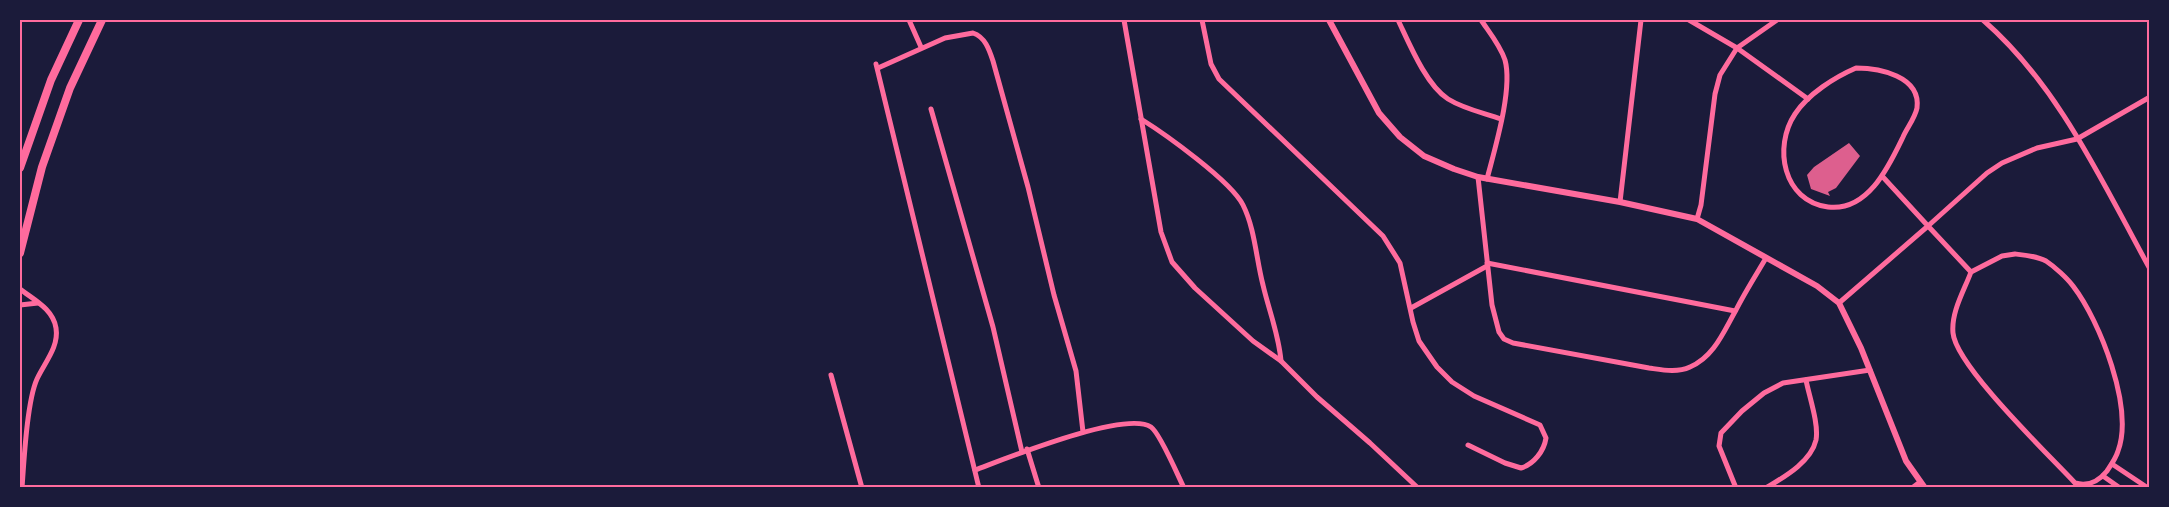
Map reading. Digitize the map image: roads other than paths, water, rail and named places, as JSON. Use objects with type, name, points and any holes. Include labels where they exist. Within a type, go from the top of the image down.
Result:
[{"type":"highway","points":[[20,168],[51,80],[79,20]]},
{"type":"highway","points":[[20,253],[42,167],[70,88],[102,20]]},
{"type":"street","points":[[909,20],[921,48]]},
{"type":"street","points":[[1124,20],[1161,232],[1172,262],[1179,272],[1214,306],[1253,341],[1281,361],[1317,397],[1418,488]]},
{"type":"street","points":[[1202,20],[1211,64],[1219,79],[1383,236],[1400,263],[1419,340],[1427,355],[1452,382],[1474,396],[1540,425],[1546,438],[1544,447],[1531,463],[1521,468],[1468,445]]},
{"type":"street","points":[[1329,20],[1369,97],[1388,126],[1424,156],[1454,170],[1478,177],[1620,202],[1697,219],[1817,286],[1839,303],[1870,370],[1902,452],[1922,485],[1912,488]]},
{"type":"street","points":[[1398,20],[1425,73],[1446,98],[1501,119]]},
{"type":"street","points":[[1481,20],[1504,57],[1507,72],[1501,119],[1487,178]]},
{"type":"street","points":[[1620,202],[1641,20]]},
{"type":"street","points":[[1689,20],[1737,48],[1808,99]]},
{"type":"street","points":[[1697,219],[1701,205],[1715,94],[1720,75],[1737,48],[1777,20]]},
{"type":"street","points":[[1983,20],[2021,56],[2041,81],[2150,269]]},
{"type":"street","points":[[979,488],[877,66],[945,38],[973,33],[981,37],[989,49],[1076,371],[1083,432]]},
{"type":"street","points":[[1856,68],[1874,68],[1890,72],[1905,81],[1915,95],[1917,109],[1882,176],[1872,188],[1852,204],[1835,208],[1820,206],[1806,198],[1794,186],[1786,172],[1783,142],[1796,112],[1808,99],[1842,74],[1856,68]]},
{"type":"street","points":[[1839,303],[1987,173],[2002,163],[2037,148],[2077,140],[2150,97]]},
{"type":"street","points":[[931,109],[993,327],[1024,450],[1039,488]]},
{"type":"street","points":[[1141,119],[1227,184],[1240,200],[1253,235],[1263,284],[1280,346],[1281,361]]},
{"type":"street","points":[[1882,176],[1971,272]]},
{"type":"street","points":[[1478,177],[1494,314],[1499,332],[1504,339],[1667,371],[1681,370],[1706,356],[1719,341],[1766,258]]},
{"type":"street","points":[[2026,255],[2045,261],[2073,286],[2100,333],[2118,386],[2122,432],[2119,450],[2112,464],[2103,476],[2089,485],[2075,483],[1971,370],[1956,345],[1953,333],[1956,309],[1971,272],[2001,256],[2026,255]]},
{"type":"street","points":[[1411,308],[1487,264],[1735,311]]},
{"type":"street","points":[[20,290],[46,308],[56,326],[57,340],[36,381],[22,488]]},
{"type":"street","points":[[20,305],[38,303]]},
{"type":"street","points":[[1736,488],[1719,446],[1721,433],[1742,411],[1764,393],[1783,383],[1870,370]]},
{"type":"street","points":[[831,375],[862,488]]},
{"type":"street","points":[[1766,488],[1800,465],[1816,440],[1806,380]]},
{"type":"street","points":[[975,470],[1024,450],[1083,432],[1131,424],[1150,426],[1184,488]]},
{"type":"street","points":[[2112,464],[2148,488]]},
{"type":"street","points":[[2103,476],[2120,488]]}]
